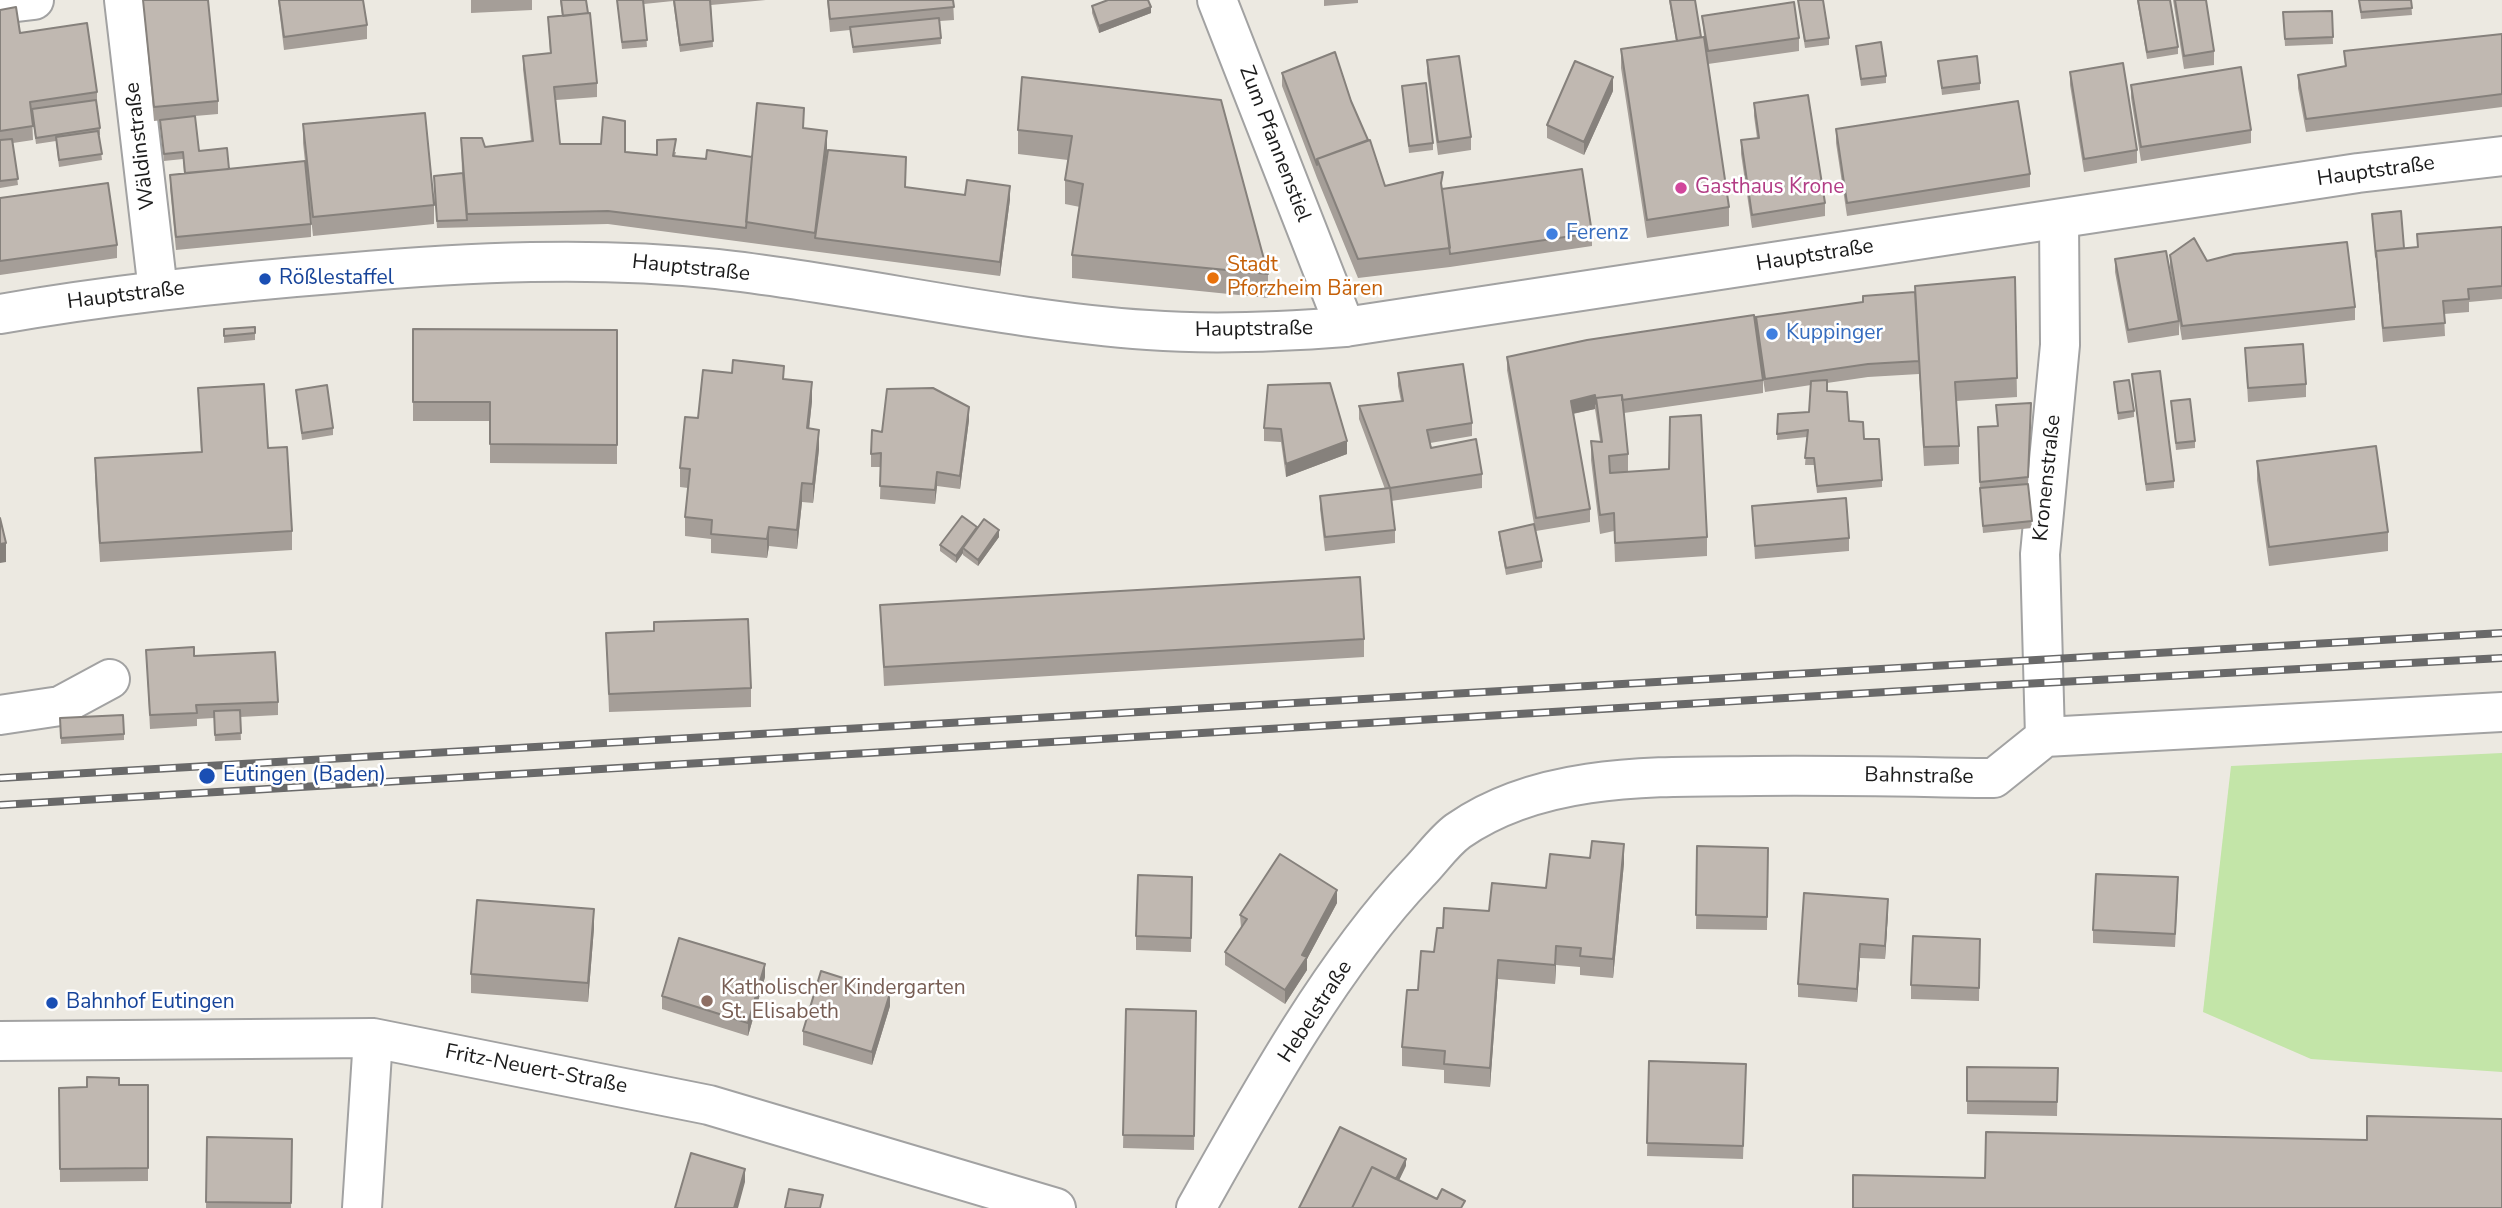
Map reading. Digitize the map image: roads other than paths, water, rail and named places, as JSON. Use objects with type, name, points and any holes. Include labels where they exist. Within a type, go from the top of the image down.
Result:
[{"type":"street","points":[[0,5],[34,0]]},
{"type":"street","name":"Wäldinstraße","points":[[124,0],[158,291]]},
{"type":"street","name":"Zum Pfannenstiel","points":[[1217,0],[1345,327]]},
{"type":"street","name":"Hauptstraße","points":[[0,314],[158,291],[435,265],[544,260],[622,262],[719,270],[1050,319],[1147,330],[1235,334],[1345,327],[2358,173],[2502,156]]},
{"type":"street","name":"Kronenstraße","points":[[2045,737],[2040,554],[2060,345],[2059,220]]},
{"type":"street","points":[[0,715],[60,705],[110,680]]},
{"type":"street","points":[[2045,737],[2502,712]]},
{"type":"street","name":"Bahnstraße","points":[[1457,832],[1498,808],[1542,794],[1630,778],[1824,775],[1994,778],[2045,737]]},
{"type":"street","name":"Hebelstraße","points":[[1196,1208],[1312,1014],[1388,904],[1457,832]]},
{"type":"street","points":[[362,1208],[373,1038]]},
{"type":"street","name":"Fritz-Neuert-Straße","points":[[0,1041],[373,1038],[709,1105],[1056,1208]]},
{"type":"railway","points":[[0,778],[2502,633]]},
{"type":"railway","points":[[0,805],[1986,686],[2502,658]]},
{"type":"place","name":"Gasthaus Krone","points":[[1681,188]]},
{"type":"place","name":"Ferenz","points":[[1552,234]]},
{"type":"place","name":"Stadt Pforzheim Bären","points":[[1213,278]]},
{"type":"place","name":"Rößlestaffel","points":[[265,279]]},
{"type":"place","name":"Kuppinger","points":[[1772,334]]},
{"type":"place","name":"Eutingen (Baden)","points":[[207,776]]},
{"type":"place","name":"Katholischer Kindergarten St. Elisabeth","points":[[707,1001]]},
{"type":"place","name":"Bahnhof Eutingen","points":[[52,1003]]}]
